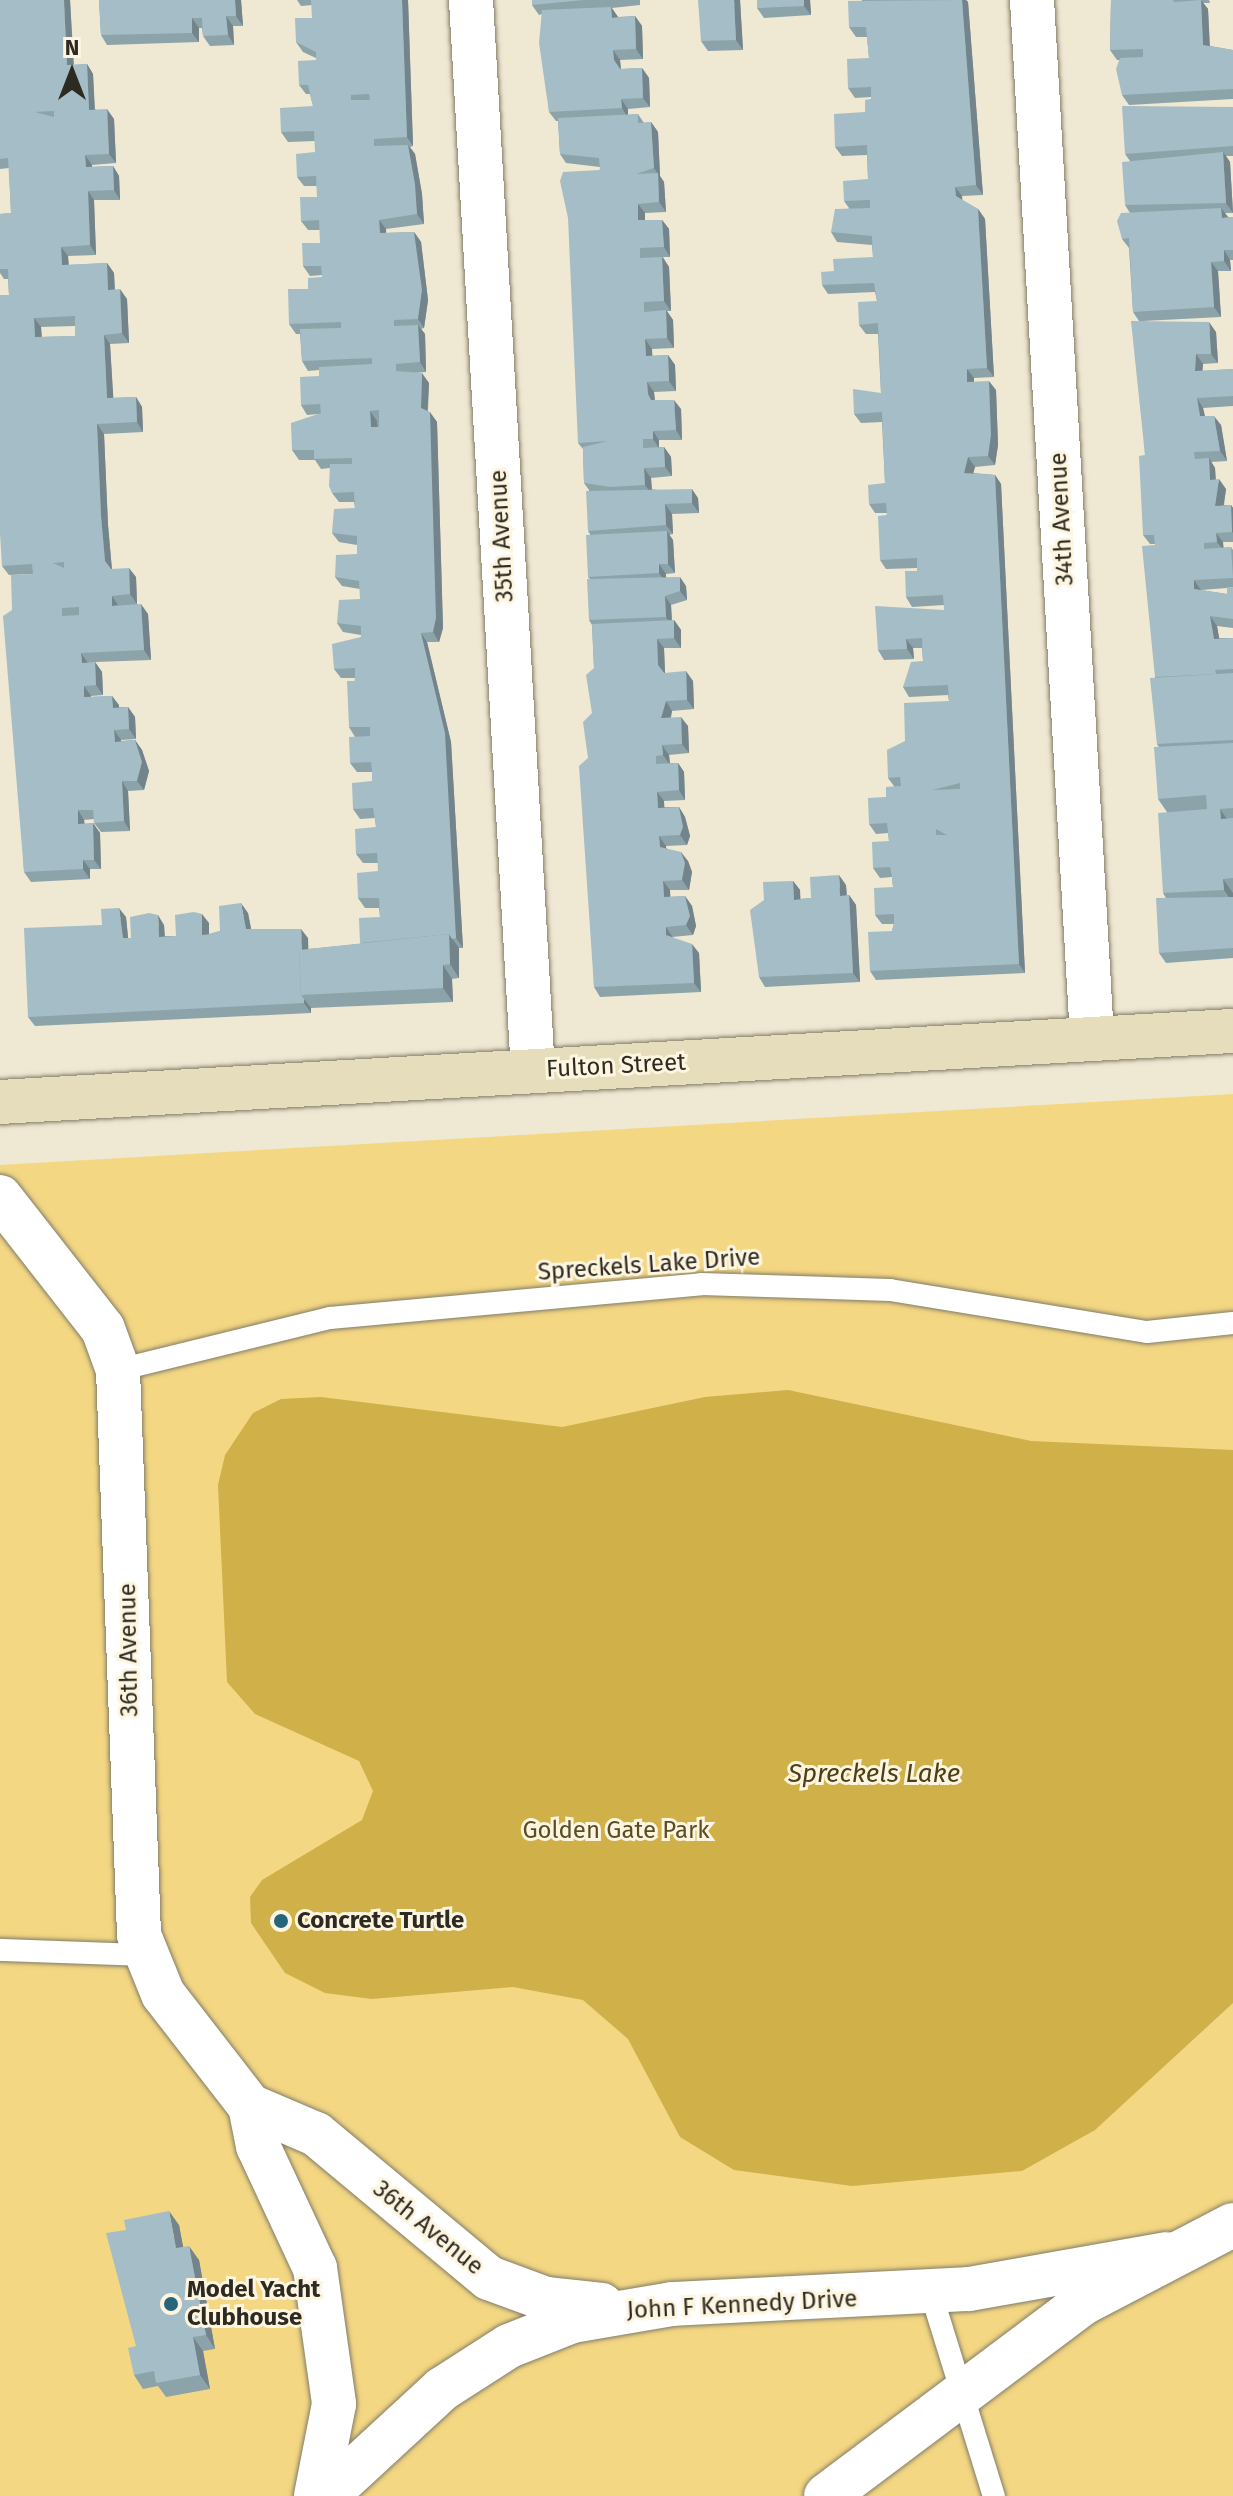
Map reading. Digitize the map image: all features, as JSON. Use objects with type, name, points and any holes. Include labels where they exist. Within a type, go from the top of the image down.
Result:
[{"type":"main road","name":"Fulton Street","points":[[0,1102],[1233,1031]]},
{"type":"street","name":"35th Avenue","points":[[471,0],[533,1071]]},
{"type":"street","name":"34th Avenue","points":[[1032,0],[1092,1039]]},
{"type":"street","name":"36th Avenue","points":[[0,1197],[103,1329],[118,1370],[134,1889],[143,1955],[180,2018],[250,2106],[258,2146],[304,2234],[324,2306],[334,2418],[316,2496]]},
{"type":"street","name":"36th Avenue","points":[[250,2106],[316,2134],[464,2262],[517,2291],[607,2306],[672,2304]]},
{"type":"street","name":"John F Kennedy Drive","points":[[826,2496],[963,2389],[1083,2303],[1167,2254],[1233,2225]]},
{"type":"street","name":"John F Kennedy Drive","points":[[326,2496],[404,2419],[509,2346],[583,2318],[672,2304],[931,2293],[1167,2254]]},
{"type":"lane","name":"Spreckels Lake Drive","points":[[118,1370],[330,1318],[701,1284],[890,1290],[1133,1331],[1233,1323]]},
{"type":"lane","points":[[0,1950],[143,1955]]},
{"type":"lane","points":[[931,2293],[994,2496]]},
{"type":"green space","name":"Golden Gate Park","points":[[1233,1094],[1233,2496],[0,2496],[0,1165]]},
{"type":"water","name":"Spreckels Lake","points":[[788,1390],[1031,1441],[1233,1450],[1233,2003],[1095,2130],[1022,2171],[852,2186],[734,2170],[680,2137],[628,2039],[583,2000],[513,1987],[372,1999],[325,1993],[285,1973],[251,1923],[250,1897],[262,1880],[362,1820],[373,1791],[359,1761],[255,1714],[227,1682],[218,1485],[225,1455],[253,1413],[281,1399],[321,1397],[562,1427],[705,1397]]},
{"type":"building","points":[[0,0],[64,0],[67,65],[87,64],[89,110],[107,109],[109,154],[85,155],[86,167],[113,166],[114,190],[88,191],[90,245],[61,247],[62,265],[107,263],[108,290],[120,289],[122,333],[104,335],[107,398],[136,397],[137,422],[97,424],[101,516],[105,561],[111,569],[129,568],[130,594],[112,596],[112,606],[141,604],[144,650],[81,653],[82,663],[95,662],[96,685],[84,686],[84,697],[112,696],[113,708],[128,707],[129,729],[114,730],[115,742],[135,740],[142,762],[137,781],[122,781],[124,821],[94,823],[93,810],[78,810],[78,824],[93,823],[94,860],[83,860],[83,869],[24,872],[3,616],[12,610],[11,575],[33,574],[32,564],[2,566],[0,295],[9,295],[8,269],[0,269],[0,214],[11,213],[8,158],[0,159]],"holes":[[[54,111],[54,117],[35,112]],[[75,316],[75,336],[35,337],[34,318]],[[79,607],[79,615],[62,616],[62,608]]]},
{"type":"building","points":[[99,0],[235,0],[236,16],[226,16],[228,35],[203,36],[202,18],[192,18],[192,33],[101,35]]},
{"type":"building","points":[[311,0],[402,0],[407,137],[374,139],[374,146],[408,145],[415,184],[417,214],[379,220],[380,233],[414,232],[422,290],[418,319],[394,320],[394,326],[418,325],[420,362],[396,364],[396,371],[422,373],[421,408],[430,412],[436,618],[433,632],[421,633],[445,733],[456,938],[452,939],[449,934],[360,943],[359,918],[380,917],[379,898],[358,898],[357,873],[378,871],[377,853],[356,854],[355,829],[376,827],[373,808],[353,809],[352,783],[372,781],[372,771],[371,762],[350,763],[349,737],[370,736],[370,727],[349,727],[347,681],[355,681],[355,668],[334,669],[332,644],[361,637],[361,626],[337,623],[339,600],[360,599],[359,581],[335,577],[336,555],[357,554],[357,536],[332,533],[334,509],[355,508],[354,492],[332,493],[329,486],[330,464],[352,464],[352,458],[314,459],[314,450],[292,450],[291,423],[321,413],[320,404],[301,405],[300,377],[319,376],[319,367],[372,364],[372,358],[302,361],[300,329],[341,328],[341,322],[289,324],[288,289],[308,289],[308,278],[322,277],[321,266],[303,266],[302,243],[320,243],[319,220],[301,221],[300,197],[317,197],[316,176],[297,177],[296,154],[315,152],[314,131],[281,132],[280,108],[313,106],[308,85],[299,85],[298,61],[316,60],[316,52],[296,42],[295,18],[312,18]],"holes":[[[369,94],[370,100],[351,100],[351,95]],[[379,410],[379,427],[371,427],[370,411]]]},
{"type":"building","points":[[532,0],[584,0],[532,5]]},
{"type":"building","points":[[698,0],[734,0],[736,40],[701,41]]},
{"type":"building","points":[[757,0],[804,0],[804,6],[757,8]]},
{"type":"building","points":[[962,0],[976,185],[955,187],[956,196],[978,209],[987,368],[967,369],[967,382],[989,381],[991,435],[988,456],[968,457],[964,473],[995,475],[1019,964],[870,971],[868,932],[892,931],[894,914],[875,915],[874,888],[893,887],[890,867],[873,868],[872,842],[889,841],[887,823],[869,824],[868,798],[886,797],[886,787],[901,786],[900,777],[888,778],[887,750],[905,741],[904,703],[949,701],[948,685],[903,687],[911,662],[923,661],[922,638],[906,639],[907,649],[878,650],[875,606],[944,610],[943,595],[906,597],[905,571],[917,571],[917,558],[880,560],[878,516],[887,515],[886,503],[869,504],[868,485],[885,483],[882,412],[854,414],[853,389],[881,393],[878,323],[859,325],[858,302],[877,301],[874,283],[822,285],[821,272],[834,271],[833,259],[873,257],[872,236],[831,232],[835,209],[870,208],[870,200],[844,201],[843,181],[868,179],[867,145],[835,147],[834,114],[865,112],[865,100],[871,99],[871,87],[848,88],[847,59],[869,58],[866,27],[849,27],[848,1]],"holes":[[[960,783],[960,789],[932,790]]]},
{"type":"building","points":[[1111,0],[1201,0],[1203,45],[1233,50],[1233,89],[1122,95],[1116,69],[1120,58],[1143,57],[1143,49],[1110,50]]},
{"type":"building","points":[[611,7],[612,18],[635,16],[636,49],[613,50],[614,60],[620,69],[642,68],[643,98],[621,99],[622,108],[549,112],[539,43],[542,10]]},
{"type":"building","points":[[1122,106],[1233,107],[1233,146],[1125,154]]},
{"type":"building","points":[[638,114],[638,123],[651,122],[654,168],[636,174],[658,173],[659,202],[638,204],[638,220],[662,220],[664,247],[640,248],[640,258],[662,257],[664,301],[644,302],[644,312],[666,310],[667,338],[645,339],[646,356],[668,355],[669,381],[647,382],[648,394],[651,400],[674,400],[676,430],[653,431],[653,439],[643,439],[643,448],[664,447],[665,467],[644,468],[645,485],[610,487],[584,483],[583,447],[608,441],[578,443],[568,218],[560,181],[563,172],[600,170],[599,158],[560,154],[558,118]]},
{"type":"building","points":[[1223,152],[1226,203],[1125,205],[1122,162]]},
{"type":"building","points":[[1221,208],[1222,218],[1233,217],[1233,250],[1224,250],[1224,261],[1211,262],[1214,307],[1133,312],[1129,238],[1122,239],[1117,221],[1121,213]]},
{"type":"building","points":[[1131,321],[1209,322],[1211,354],[1196,354],[1195,371],[1233,369],[1233,396],[1197,398],[1200,416],[1214,416],[1220,451],[1194,452],[1195,459],[1209,458],[1210,480],[1219,479],[1215,506],[1231,505],[1232,532],[1216,533],[1217,542],[1204,543],[1204,549],[1231,547],[1233,578],[1194,580],[1194,589],[1227,594],[1227,587],[1233,587],[1233,619],[1210,616],[1214,639],[1233,638],[1233,669],[1215,670],[1216,674],[1155,677],[1142,546],[1155,545],[1154,535],[1143,535],[1139,456],[1145,455]]},
{"type":"building","points":[[692,489],[692,503],[665,504],[666,525],[588,531],[586,491]]},
{"type":"building","points":[[667,531],[668,564],[659,564],[659,573],[588,577],[586,535]]},
{"type":"building","points":[[680,577],[680,591],[665,596],[666,617],[589,620],[587,579]]},
{"type":"building","points":[[674,620],[674,638],[657,639],[658,665],[664,673],[686,671],[687,700],[666,701],[661,718],[681,717],[682,744],[662,745],[663,755],[656,756],[656,764],[678,763],[679,790],[657,792],[658,808],[679,807],[683,827],[680,835],[659,836],[660,847],[681,852],[685,863],[682,880],[663,881],[664,897],[685,896],[690,916],[686,925],[666,927],[666,935],[692,944],[694,983],[594,987],[579,766],[588,758],[583,722],[592,713],[586,675],[594,668],[592,624]]},
{"type":"building","points":[[1233,673],[1233,740],[1157,744],[1150,678]]},
{"type":"building","points":[[1233,743],[1233,808],[1220,809],[1221,819],[1233,818],[1233,878],[1223,879],[1224,890],[1163,893],[1158,813],[1207,809],[1206,795],[1158,799],[1154,747]]},
{"type":"building","points":[[839,875],[840,896],[849,895],[853,973],[759,977],[750,910],[764,900],[763,882],[793,881],[794,900],[811,898],[810,877]]},
{"type":"building","points":[[1233,897],[1233,948],[1159,953],[1156,898]]},
{"type":"building","points":[[241,903],[246,929],[301,929],[302,950],[299,950],[304,1003],[28,1017],[24,928],[102,925],[101,909],[119,908],[123,938],[131,938],[130,917],[149,913],[158,915],[159,937],[176,936],[175,915],[194,912],[202,914],[202,935],[211,934],[220,931],[219,906]]},
{"type":"building","points":[[449,934],[450,964],[443,965],[443,988],[301,995],[299,950]]},
{"type":"building","name":"Model Yacht Clubhouse","points":[[169,2211],[176,2248],[189,2246],[206,2335],[193,2337],[200,2375],[156,2383],[154,2371],[134,2375],[128,2348],[136,2346],[106,2233],[126,2230],[124,2220]]},
{"type":"place","name":"Concrete Turtle","points":[[281,1921]]},
{"type":"place","name":"Model Yacht Clubhouse","points":[[171,2304]]}]
